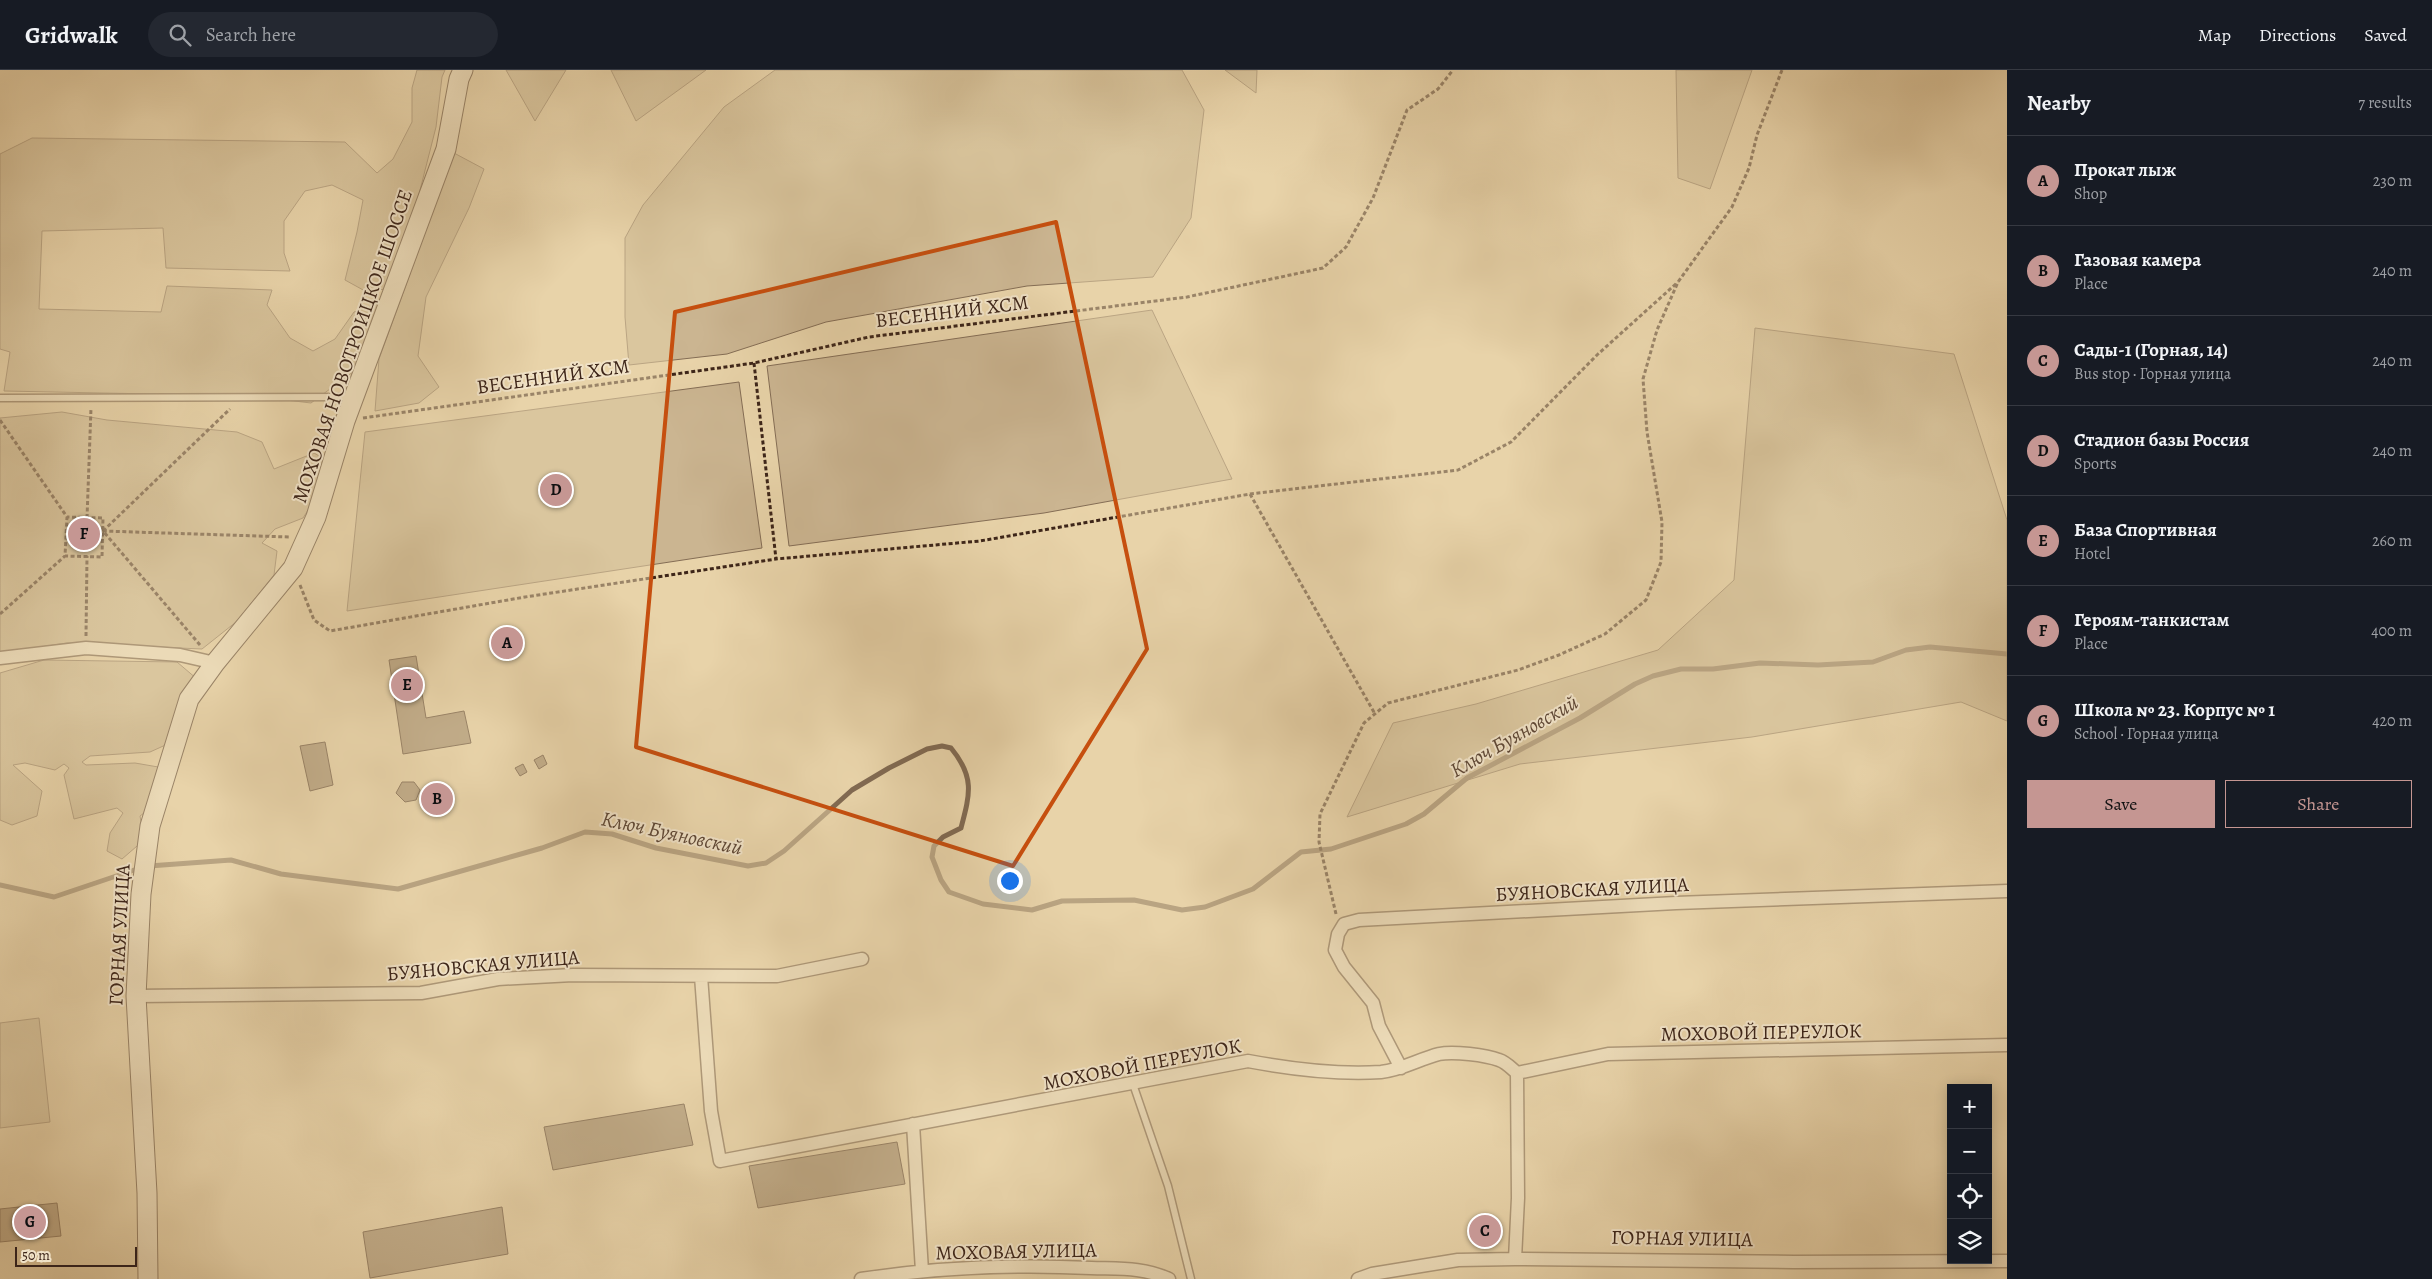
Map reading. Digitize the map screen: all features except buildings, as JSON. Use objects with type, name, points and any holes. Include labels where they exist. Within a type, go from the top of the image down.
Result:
[{"type":"main road","name":"МОХОВАЯ НОВОТРОИЦКОЕ ШОССЕ","points":[[249,620],[293,568],[316,517],[345,421],[356,397],[446,149],[459,79],[463,70]]},
{"type":"main road","name":"ГОРНАЯ УЛИЦА","points":[[148,1279],[147,1193],[136,996],[141,894],[150,826],[189,699],[249,620]]},
{"type":"street","points":[[0,658],[86,648],[180,654],[215,663]]},
{"type":"street","name":"БУЯНОВСКАЯ УЛИЦА","points":[[1341,929],[1344,924],[1359,920],[1676,903],[2007,891]]},
{"type":"street","points":[[1341,929],[1335,950],[1344,967],[1373,1003],[1379,1026],[1401,1068]]},
{"type":"street","name":"БУЯНОВСКАЯ УЛИЦА","points":[[136,996],[420,993],[498,979],[573,975],[777,976],[862,959]]},
{"type":"street","name":"МОХОВОЙ ПЕРЕУЛОК","points":[[701,976],[711,1111],[720,1161],[1248,1061],[1286,1068],[1342,1072],[1381,1072],[1401,1068],[1440,1054],[1480,1055],[1501,1060],[1518,1073],[1608,1054],[2007,1045]]},
{"type":"street","points":[[1515,1258],[1518,1198],[1518,1073]]},
{"type":"street","points":[[913,1124],[922,1271]]},
{"type":"street","name":"ГОРНАЯ УЛИЦА","points":[[1358,1279],[1372,1274],[1458,1260],[1515,1258],[1794,1262],[2007,1260]]},
{"type":"street","name":"МОХОВАЯ УЛИЦА","points":[[861,1279],[966,1266],[1053,1266],[1152,1271],[1170,1279]]},
{"type":"lane","points":[[0,398],[356,397]]},
{"type":"lane","points":[[1133,1084],[1168,1186],[1191,1279]]},
{"type":"path","name":"ВЕСЕННИЙ ХСМ","points":[[345,421],[754,363],[869,337],[1187,297],[1323,268],[1346,247],[1373,198],[1407,110],[1438,88],[1453,70]]},
{"type":"path","points":[[293,568],[314,620],[330,631],[525,597],[776,559],[980,540],[1250,494],[1458,470],[1511,442],[1597,355],[1678,282],[1732,208],[1750,168],[1757,135],[1782,70]]},
{"type":"path","points":[[1341,929],[1319,842],[1320,814],[1364,723],[1388,703],[1518,670],[1559,655],[1605,634],[1646,600],[1661,562],[1662,522],[1647,432],[1643,378],[1657,330],[1678,282]]},
{"type":"path","points":[[754,363],[776,559]]},
{"type":"path","points":[[103,531],[242,398]]},
{"type":"path","points":[[87,518],[91,405]]},
{"type":"path","points":[[0,420],[67,517],[65,556]]},
{"type":"path","points":[[1250,494],[1375,714]]},
{"type":"path","points":[[0,614],[65,556],[102,557],[103,518],[67,517]]},
{"type":"path","points":[[103,531],[307,538]]},
{"type":"path","points":[[103,531],[215,663]]},
{"type":"path","points":[[86,648],[87,556]]},
{"type":"highlighted area","points":[[1056,222],[1147,649],[1013,866],[636,747],[675,312]]},
{"type":"shaded area","points":[[417,70],[445,70],[442,77],[436,127],[418,198],[387,289],[365,291],[345,280],[363,200],[332,185],[305,191],[284,221],[284,253],[290,271],[166,268],[163,228],[42,231],[39,309],[161,312],[167,286],[272,290],[267,305],[290,338],[313,351],[335,339],[354,312],[378,304],[379,323],[357,369],[311,403],[253,396],[4,391],[10,352],[0,349],[0,154],[32,138],[345,142],[377,173],[393,159],[412,122],[412,88]]},
{"type":"shaded area","points":[[506,70],[566,70],[535,121]]},
{"type":"shaded area","points":[[611,70],[706,70],[636,121]]},
{"type":"shaded area","points":[[775,70],[1182,70],[1204,110],[1191,218],[1153,277],[1027,286],[826,322],[727,354],[629,365],[625,317],[625,238],[643,205],[724,107]]},
{"type":"shaded area","points":[[1225,70],[1257,70],[1256,93]]},
{"type":"shaded area","points":[[1676,70],[1752,70],[1710,189],[1678,178]]},
{"type":"shaded area","points":[[454,153],[484,169],[469,208],[426,297],[418,356],[439,387],[419,403],[375,411],[379,359]]},
{"type":"shaded area","points":[[1152,310],[1232,479],[1044,513],[789,546],[767,366]]},
{"type":"shaded area","points":[[1755,328],[1954,354],[2007,520],[2007,721],[1961,702],[1752,737],[1520,764],[1347,817],[1393,723],[1476,704],[1658,650],[1734,580]]},
{"type":"shaded area","points":[[739,382],[762,548],[347,611],[365,432]]},
{"type":"shaded area","points":[[62,412],[107,420],[237,432],[262,442],[274,469],[314,453],[336,466],[303,518],[275,529],[262,543],[277,551],[274,575],[236,622],[202,649],[67,643],[0,653],[0,418]]},
{"type":"shaded area","points":[[44,660],[177,662],[197,679],[181,738],[150,752],[90,756],[82,762],[86,765],[135,763],[164,768],[160,801],[140,816],[144,840],[122,859],[107,851],[110,833],[123,813],[117,808],[74,819],[64,775],[69,768],[64,764],[55,770],[25,763],[13,765],[42,791],[37,816],[12,825],[0,820],[0,673]]},
{"type":"shaded area","points":[[39,1018],[50,1122],[0,1128],[0,1023]]},
{"type":"waterway","name":"Ключ Буяновский","points":[[149,866],[231,860],[281,874],[398,889],[542,848],[585,832],[612,834],[656,848],[748,866],[766,863],[784,851],[852,790],[889,768],[927,749],[942,746],[951,748],[959,758],[967,777],[968,786],[967,805],[961,828],[943,837],[934,846],[932,857],[941,880],[949,892],[983,904],[1032,910],[1062,901],[1134,900],[1182,910],[1205,907],[1253,889],[1301,852],[1331,849],[1406,824],[1424,814],[1467,778],[1580,718],[1635,684],[1653,676],[1681,669],[1713,669],[1760,663],[1818,665],[1873,662],[1906,650],[1930,647],[2007,654]]},
{"type":"waterway","name":"Ключ Буяновский","points":[[0,885],[54,897],[140,868]]},
{"type":"place","name":"Стадион базы Россия","points":[[556,490]]},
{"type":"place","name":"Героям-танкистам","points":[[84,534]]},
{"type":"place","name":"Прокат лыж","points":[[507,643]]},
{"type":"place","name":"База Спортивная","points":[[407,685]]},
{"type":"place","name":"Газовая камера","points":[[437,799]]},
{"type":"place","name":"Школа № 23. Корпус № 1","points":[[30,1222]]},
{"type":"place","name":"Сады-1 (Горная, 14)","points":[[1485,1231]]}]
